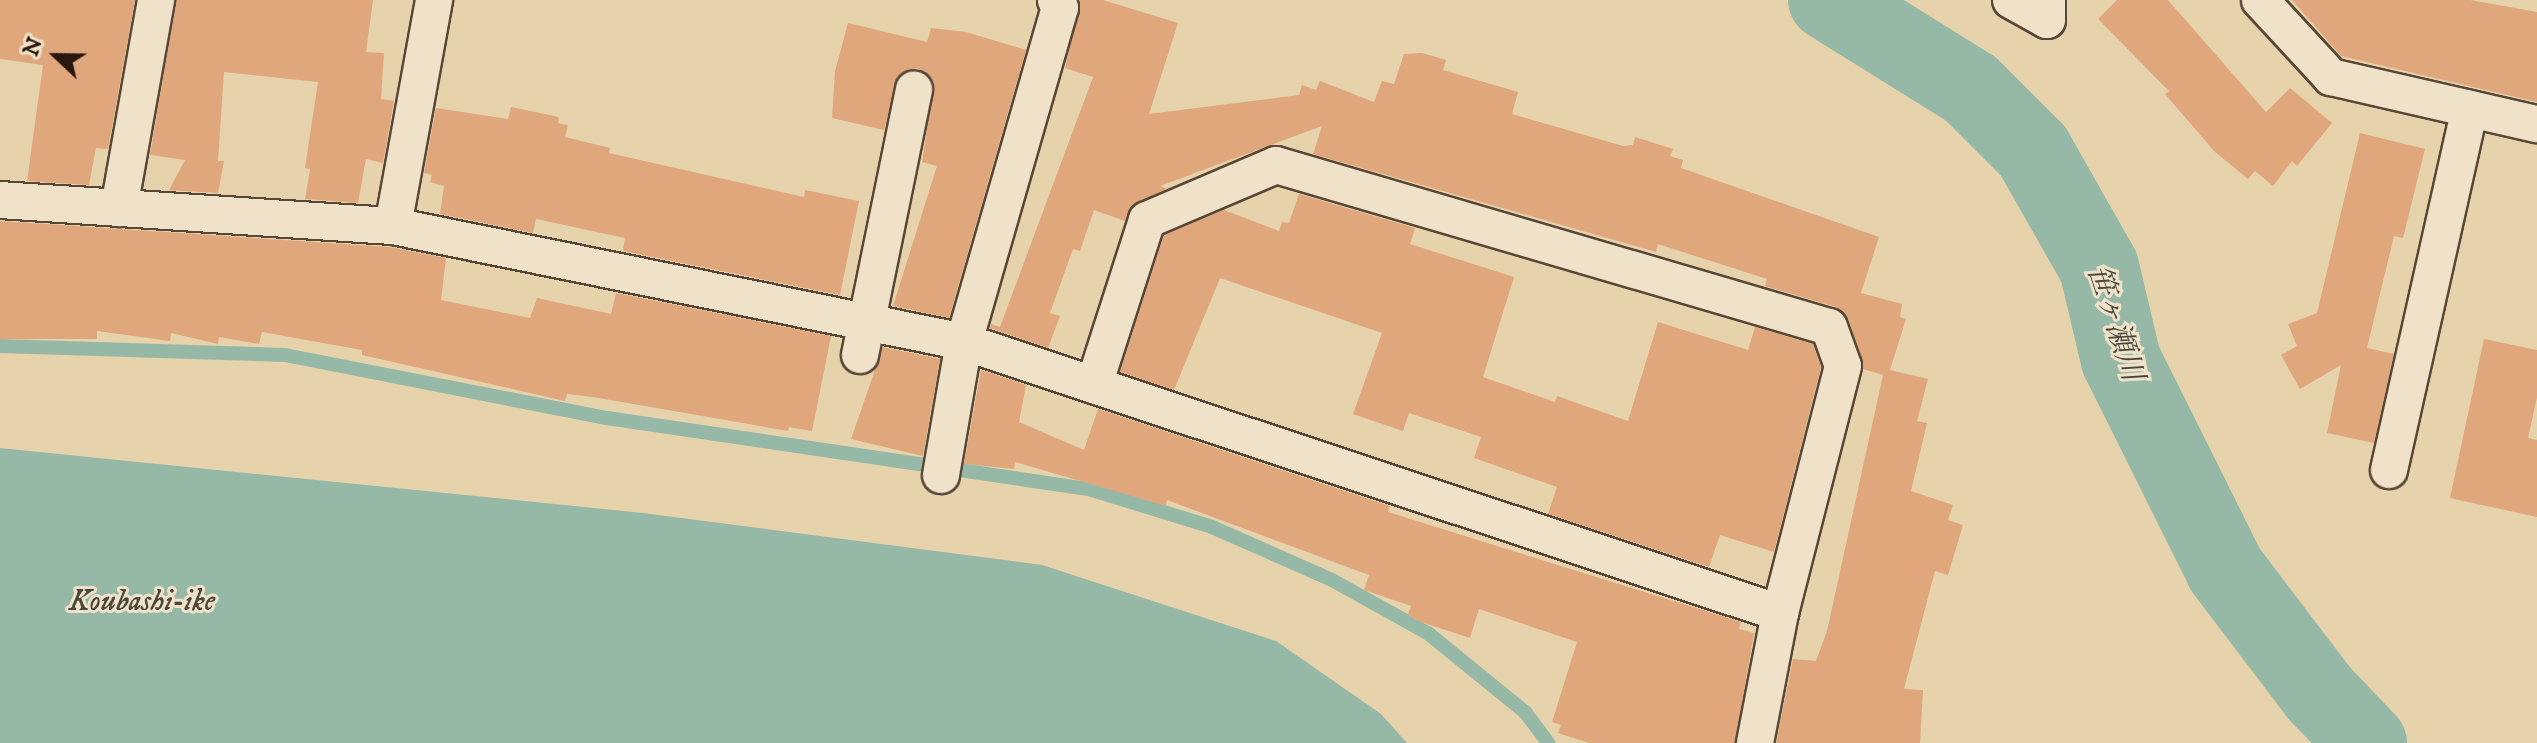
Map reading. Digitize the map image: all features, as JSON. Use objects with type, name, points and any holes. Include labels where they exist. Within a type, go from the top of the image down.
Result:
[{"type":"street","points":[[119,208],[156,0]]},
{"type":"street","points":[[393,226],[434,0]]},
{"type":"street","points":[[942,469],[964,342],[1060,8],[1056,0]]},
{"type":"street","points":[[2011,0],[2047,20],[2047,0]]},
{"type":"street","points":[[2260,0],[2331,77],[2537,124]]},
{"type":"street","points":[[863,338],[914,89]]},
{"type":"street","points":[[2389,470],[2470,109]]},
{"type":"street","points":[[1094,385],[1147,220],[1276,165],[1829,327],[1843,366],[1780,613],[1755,743]]},
{"type":"street","points":[[0,200],[393,226],[863,338],[964,342],[1780,613]]},
{"type":"water","name":"Koubashi-ike","points":[[0,448],[643,513],[1042,565],[1276,641],[1381,714],[1407,743],[0,743]]},
{"type":"building","points":[[0,0],[135,0],[108,149],[96,148],[89,185],[27,181],[43,65],[0,59]]},
{"type":"building","points":[[176,0],[373,0],[366,52],[384,53],[381,99],[394,101],[383,163],[366,159],[358,203],[305,199],[310,169],[305,168],[318,82],[224,72],[218,161],[224,161],[218,193],[169,190],[185,160],[150,155]]},
{"type":"building","points":[[1080,0],[1103,0],[1178,23],[1149,114],[1299,95],[1302,85],[1316,90],[1320,81],[1374,102],[1382,81],[1394,84],[1404,54],[1422,53],[1446,60],[1443,70],[1518,92],[1512,114],[1623,146],[1633,145],[1635,137],[1673,149],[1670,156],[1683,160],[1681,168],[1879,237],[1861,293],[1902,304],[1900,317],[1906,319],[1890,370],[1928,379],[1917,421],[1927,423],[1911,491],[1953,505],[1948,520],[1963,525],[1948,575],[1935,571],[1904,689],[1923,690],[1920,743],[1776,743],[1793,659],[1816,661],[1827,631],[1883,375],[1863,369],[1849,320],[1836,307],[1765,286],[1767,279],[1658,244],[1656,252],[1313,154],[1322,126],[1160,186],[1167,189],[1132,205],[1125,221],[1094,210],[1080,251],[1073,249],[1050,313],[1060,316],[1048,348],[990,328],[991,324],[1000,327],[1093,77],[1065,68]]},
{"type":"building","points":[[2117,0],[2168,0],[2266,112],[2290,88],[2332,123],[2297,166],[2292,161],[2273,186],[2255,171],[2248,179],[2214,151],[2165,94],[2169,91],[2098,19]]},
{"type":"building","points":[[2292,0],[2470,0],[2537,12],[2537,102],[2341,56]]},
{"type":"building","points":[[848,23],[927,42],[931,28],[966,32],[1026,50],[949,318],[893,306],[937,166],[922,162],[934,82],[917,68],[899,75],[884,130],[832,118],[835,71]]},
{"type":"building","points":[[511,107],[559,117],[558,123],[568,125],[565,137],[610,148],[609,153],[804,197],[805,190],[859,201],[840,295],[623,251],[625,238],[536,219],[533,233],[440,214],[444,186],[430,182],[432,175],[424,173],[436,108],[508,119]]},
{"type":"building","points":[[2360,133],[2425,149],[2403,238],[2394,236],[2367,348],[2394,354],[2374,443],[2327,433],[2341,365],[2300,389],[2281,355],[2297,346],[2288,324],[2317,313]]},
{"type":"building","points":[[1299,194],[1415,228],[1410,244],[1514,277],[1483,377],[1555,402],[1557,396],[1628,421],[1658,322],[1748,350],[1755,327],[1813,344],[1821,367],[1774,552],[1720,535],[1709,567],[1548,514],[1557,487],[1474,458],[1481,437],[1409,413],[1403,431],[1353,414],[1382,333],[1220,278],[1174,390],[1120,372],[1164,235],[1224,210],[1279,231],[1282,222],[1289,223]]},
{"type":"building","points":[[0,221],[390,247],[446,258],[441,300],[530,318],[537,298],[611,314],[616,293],[831,336],[812,431],[789,427],[788,431],[593,397],[567,394],[565,401],[362,355],[362,350],[262,332],[259,344],[219,337],[218,344],[171,333],[170,341],[97,331],[97,339],[0,339]]},
{"type":"building","points":[[2484,339],[2537,350],[2537,397],[2528,438],[2537,440],[2537,517],[2450,498]]},
{"type":"building","points":[[883,347],[940,359],[923,456],[851,439]]},
{"type":"building","points":[[981,370],[1026,385],[1019,422],[1084,450],[1098,409],[1390,506],[1388,512],[1741,622],[1739,629],[1754,633],[1735,743],[1589,743],[1558,733],[1561,725],[1552,722],[1577,642],[1479,609],[1470,638],[1415,620],[1408,614],[1411,606],[1364,590],[1369,575],[1167,500],[1166,506],[1015,462],[1014,469],[964,464]]},
{"type":"waterway","name":"笹ヶ瀬川","points":[[1828,0],[1971,89],[2033,151],[2099,267],[2121,360],[2225,569],[2320,694],[2367,743]]},
{"type":"waterway","points":[[0,346],[285,355],[607,418],[1092,490],[1212,527],[1332,580],[1429,634],[1525,712],[1548,743]]}]
